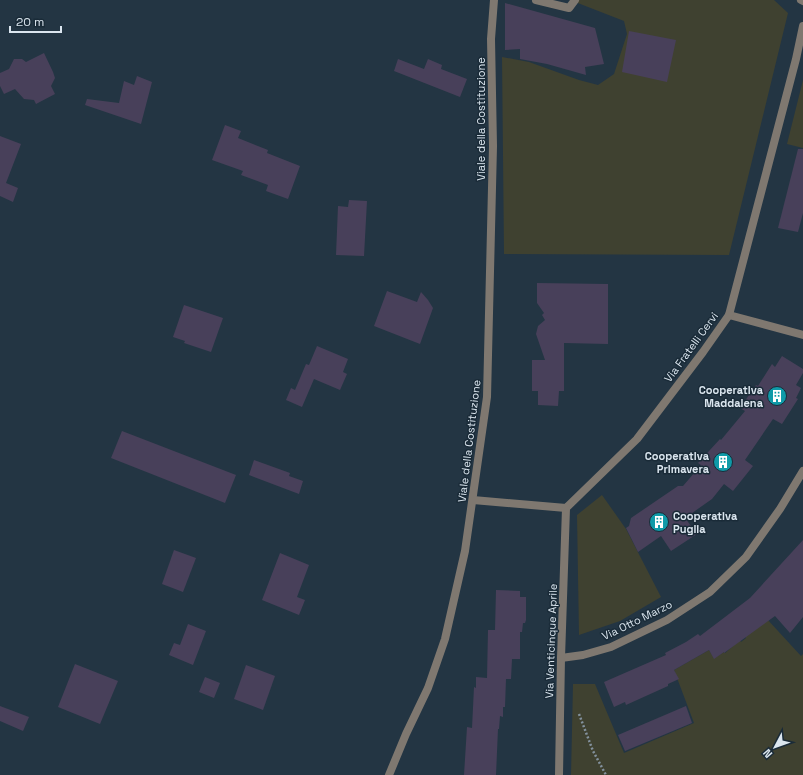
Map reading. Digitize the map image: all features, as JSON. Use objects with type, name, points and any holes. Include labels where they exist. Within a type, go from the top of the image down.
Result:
[{"type":"street","name":"Viale della Costituzione","points":[[389,775],[406,734],[428,688],[444,639],[465,551],[488,397],[493,146],[491,38],[494,0]]},
{"type":"street","points":[[536,0],[569,8],[575,0]]},
{"type":"street","name":"Via Fratelli Cervi","points":[[566,508],[637,439],[703,352],[729,314],[800,60],[803,26]]},
{"type":"street","points":[[729,314],[803,335]]},
{"type":"street","name":"Via Otto Marzo","points":[[561,658],[583,655],[611,647],[667,620],[710,592],[746,557],[780,509],[803,471]]},
{"type":"street","points":[[473,500],[566,508]]},
{"type":"street","name":"Via Venticinque Aprile","points":[[559,775],[566,508]]},
{"type":"path","points":[[579,714],[593,752],[606,775]]},
{"type":"green space","points":[[570,0],[774,0],[788,13],[729,255],[504,254],[502,57],[529,62],[579,80],[598,85],[614,74],[627,34],[624,21]]},
{"type":"green space","points":[[803,80],[803,148],[787,144]]},
{"type":"green space","points":[[602,495],[626,529],[661,597],[620,621],[579,635],[577,515]]},
{"type":"green space","points":[[767,619],[801,656],[803,654],[803,775],[571,775],[573,684],[595,684],[624,753],[694,723],[674,670],[709,650],[714,658],[724,652],[725,653],[740,640],[741,642],[746,638],[745,636]]},
{"type":"building","points":[[505,3],[595,28],[604,64],[585,67],[586,75],[547,64],[520,59],[520,49],[505,50]]},
{"type":"building","points":[[629,31],[676,40],[667,82],[622,72]]},
{"type":"building","points":[[44,53],[55,78],[51,86],[55,94],[36,104],[34,100],[24,99],[15,89],[4,94],[0,86],[0,73],[9,69],[14,59],[22,59],[26,62]]},
{"type":"building","points":[[398,59],[424,69],[428,59],[442,65],[441,69],[467,79],[460,97],[394,71]]},
{"type":"building","points":[[137,76],[152,82],[141,124],[85,105],[87,99],[119,103],[124,81],[134,85]]},
{"type":"building","points":[[225,125],[241,131],[238,138],[268,150],[267,153],[300,166],[288,199],[266,191],[268,185],[241,175],[243,171],[212,160]]},
{"type":"building","points":[[0,136],[21,144],[6,183],[18,188],[13,202],[0,196]]},
{"type":"building","points":[[798,149],[803,149],[803,213],[798,232],[778,228]]},
{"type":"building","points":[[349,200],[367,201],[364,256],[336,255],[338,206],[348,207]]},
{"type":"building","points":[[537,283],[608,284],[608,344],[564,343],[564,391],[559,391],[558,406],[538,405],[538,391],[532,391],[532,360],[545,360],[536,334],[538,326],[545,320],[542,315],[544,313],[537,303]]},
{"type":"building","points":[[387,291],[417,302],[421,292],[433,308],[420,344],[374,326]]},
{"type":"building","points":[[184,305],[223,318],[211,352],[184,343],[185,341],[173,337]]},
{"type":"building","points":[[317,346],[348,359],[343,372],[347,374],[340,390],[314,379],[302,407],[286,400],[291,388],[295,390],[306,364],[309,365]]},
{"type":"building","points":[[782,356],[803,369],[803,373],[796,385],[801,388],[796,398],[798,399],[782,424],[773,419],[745,460],[753,466],[733,491],[724,484],[712,499],[685,518],[697,534],[671,551],[661,536],[638,552],[626,528],[629,526],[631,518],[678,486],[683,486],[701,465],[698,463],[720,439],[721,440],[745,411],[740,408],[756,385],[758,386],[772,364],[775,367]]},
{"type":"building","points":[[122,431],[236,475],[225,503],[111,458]]},
{"type":"building","points":[[254,460],[290,473],[289,476],[303,481],[299,494],[249,475]]},
{"type":"building","points":[[803,540],[803,617],[790,633],[775,616],[714,659],[709,650],[674,670],[679,679],[668,684],[668,686],[626,705],[625,702],[614,707],[604,682],[666,655],[665,653],[698,634],[700,636],[750,598]]},
{"type":"building","points":[[174,550],[196,558],[183,592],[162,584]]},
{"type":"building","points":[[280,553],[309,565],[297,597],[305,600],[299,615],[262,600]]},
{"type":"building","points":[[496,590],[520,591],[520,597],[526,597],[526,620],[525,623],[523,623],[522,632],[520,632],[520,659],[512,659],[511,679],[506,679],[505,707],[503,707],[503,717],[500,716],[498,729],[496,775],[464,775],[467,727],[472,728],[474,687],[476,688],[476,677],[487,678],[488,630],[495,630]]},
{"type":"building","points":[[188,624],[206,631],[193,665],[169,655],[174,643],[180,645]]},
{"type":"building","points":[[75,664],[118,681],[100,724],[58,707]]},
{"type":"building","points":[[246,665],[275,676],[263,710],[234,699]]},
{"type":"building","points":[[205,677],[220,683],[214,698],[199,692]]},
{"type":"building","points":[[0,706],[29,717],[23,731],[0,721]]},
{"type":"building","points":[[686,706],[692,723],[625,751],[618,735]]},
{"type":"place","name":"Cooperativa Maddalena","points":[[777,396]]},
{"type":"place","name":"Cooperativa Primavera","points":[[723,462]]},
{"type":"place","name":"Cooperativa Puglia","points":[[659,522]]}]
